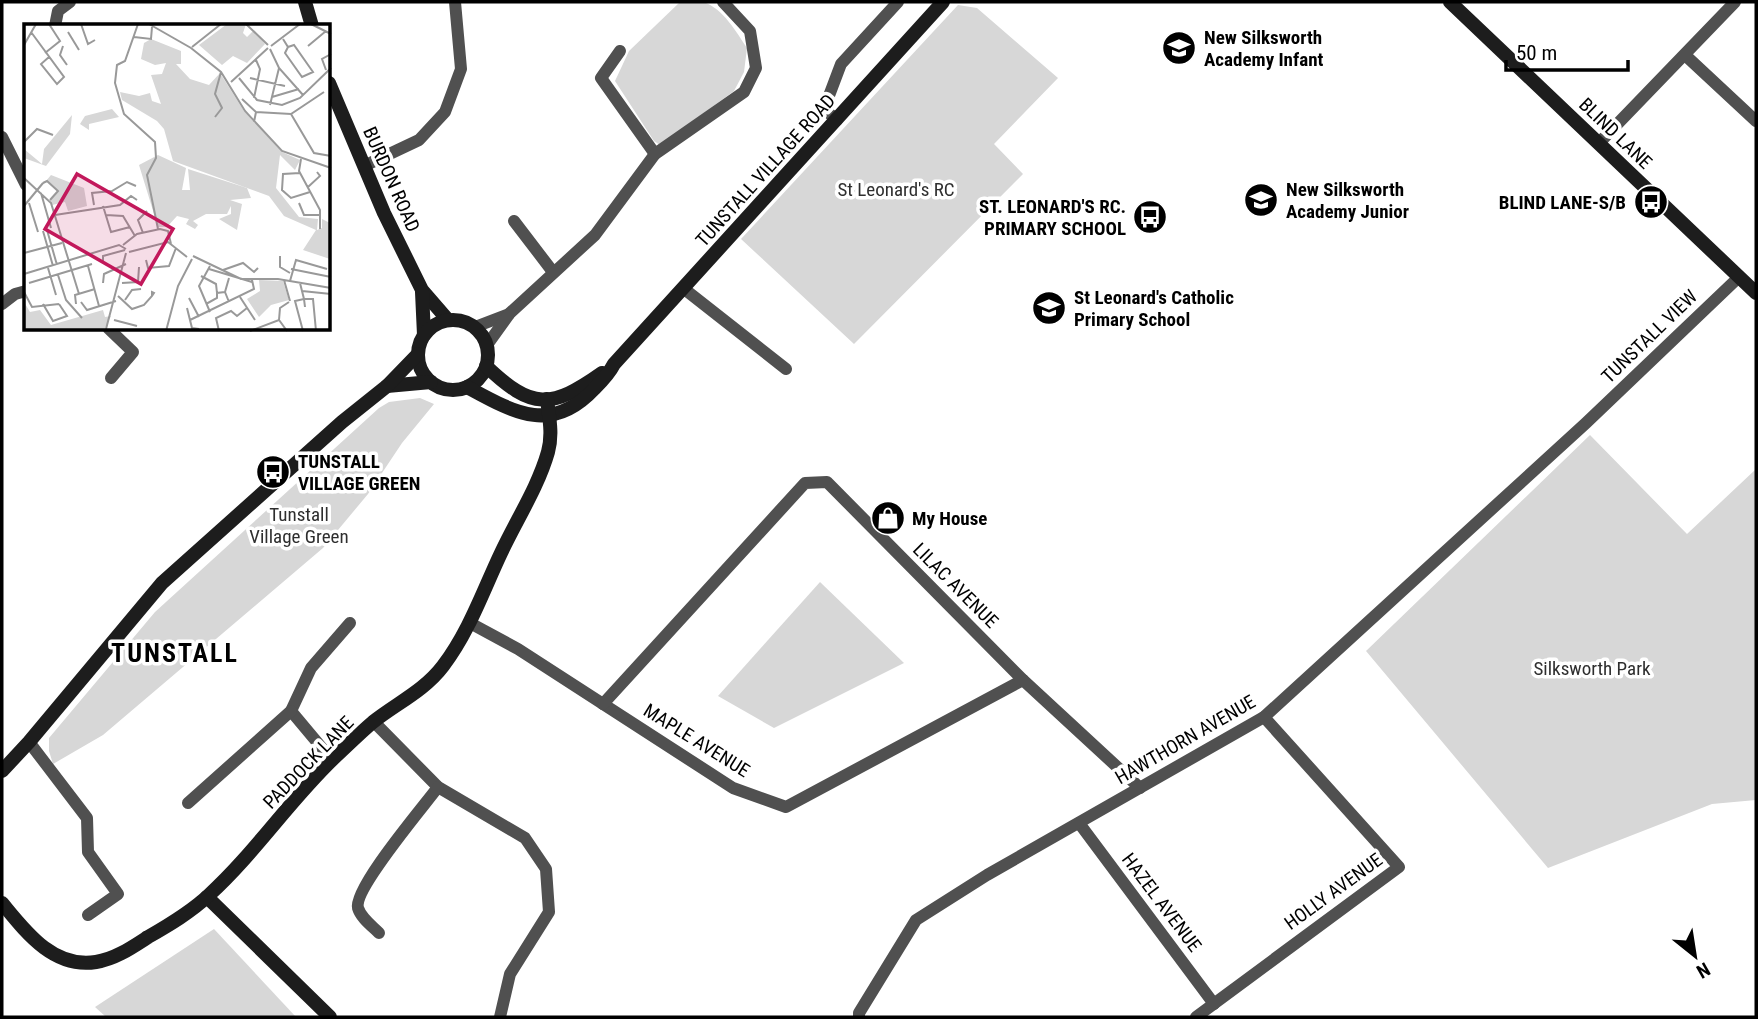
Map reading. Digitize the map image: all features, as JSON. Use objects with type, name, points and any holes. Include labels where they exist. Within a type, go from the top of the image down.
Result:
[{"type":"street","points":[[55,24],[58,11],[70,2]]},
{"type":"street","points":[[305,2],[311,24]]},
{"type":"street","points":[[364,166],[419,140],[445,112],[461,69],[455,2]]},
{"type":"street","points":[[418,354],[423,374],[430,382],[447,389],[467,387],[475,382],[486,366],[487,345],[510,313],[595,235],[655,154],[744,92],[756,68],[750,31],[723,2]]},
{"type":"street","points":[[837,120],[824,109],[841,64],[898,2]]},
{"type":"street","name":"TUNSTALL VILLAGE ROAD","points":[[467,387],[525,414],[564,413],[577,406],[943,2]]},
{"type":"street","name":"BLIND LANE","points":[[1450,2],[1756,293]]},
{"type":"street","points":[[1599,143],[1685,55],[1727,4]]},
{"type":"street","points":[[620,51],[601,78],[655,154]]},
{"type":"street","points":[[1685,55],[1756,121]]},
{"type":"street","name":"BURDON ROAD","points":[[331,92],[422,290],[448,320]]},
{"type":"street","points":[[2,137],[24,181]]},
{"type":"street","points":[[514,221],[553,272]]},
{"type":"street","name":"TUNSTALL VIEW","points":[[1586,423],[1739,277]]},
{"type":"street","points":[[683,288],[786,369]]},
{"type":"street","name":"BURDON ROAD","points":[[422,290],[424,335]]},
{"type":"street","points":[[2,304],[15,294],[24,292]]},
{"type":"street","points":[[475,327],[510,313]]},
{"type":"street","points":[[2,771],[162,583],[342,422],[387,386],[418,354],[424,335],[430,328],[448,320],[462,321],[475,327],[487,345]]},
{"type":"street","points":[[111,331],[133,352],[111,378]]},
{"type":"street","name":"TUNSTALL VILLAGE ROAD","points":[[547,399],[573,392],[614,364]]},
{"type":"street","points":[[486,366],[503,382],[526,396],[547,399]]},
{"type":"street","points":[[387,386],[430,382]]},
{"type":"street","name":"PADDOCK LANE","points":[[2,903],[32,940],[52,954],[93,963],[116,957],[207,897],[241,863],[332,760],[374,722],[432,680],[445,664],[470,623],[501,553],[536,485],[548,451],[551,433],[547,399]]},
{"type":"street","name":"HAWTHORN AVENUE","points":[[859,1015],[916,920],[987,875],[1264,717],[1586,423]]},
{"type":"street","name":"LILAC AVENUE","points":[[603,704],[805,483],[827,482],[1023,680],[1140,788]]},
{"type":"street","points":[[188,803],[291,710],[311,668],[350,623]]},
{"type":"street","name":"MAPLE AVENUE","points":[[470,623],[518,649],[733,788],[786,807],[1023,680]]},
{"type":"street","points":[[291,710],[332,760]]},
{"type":"street","name":"HOLLY AVENUE","points":[[1196,1017],[1399,867],[1264,717]]},
{"type":"street","points":[[374,722],[438,787],[526,838],[546,869],[549,912],[510,974],[500,1017]]},
{"type":"street","points":[[29,742],[87,818],[88,852],[118,894],[88,915]]},
{"type":"street","points":[[379,933],[364,919],[358,908],[358,897],[369,878],[438,787]]},
{"type":"street","name":"HAZEL AVENUE","points":[[1079,823],[1214,1004]]},
{"type":"street","points":[[207,897],[330,1017]]},
{"type":"green space","points":[[680,2],[703,2],[723,15],[747,48],[744,72],[734,91],[660,145],[654,141],[615,81],[629,51]]},
{"type":"green space","name":"St Leonard's RC","points":[[958,5],[977,8],[1058,78],[994,144],[1023,174],[854,344],[741,239]]},
{"type":"green space","name":"Tunstall Village Green","points":[[420,398],[434,404],[402,443],[368,494],[323,548],[103,735],[53,764],[49,738],[155,612],[379,408],[389,402]]},
{"type":"green space","name":"Silksworth Park","points":[[1590,435],[1687,534],[1756,469],[1756,800],[1712,804],[1548,868],[1366,651]]},
{"type":"green space","points":[[820,582],[904,663],[774,728],[718,696]]},
{"type":"green space","points":[[214,929],[296,1017],[106,1017],[95,1007]]},
{"type":"place","name":"New Silksworth Academy Infant","points":[[1179,48]]},
{"type":"place","name":"New Silksworth Academy Junior","points":[[1261,200]]},
{"type":"place","name":"BLIND LANE-S/B","points":[[1651,202]]},
{"type":"place","name":"ST. LEONARD'S RC. PRIMARY SCHOOL","points":[[1150,217]]},
{"type":"place","name":"St Leonard's Catholic Primary School","points":[[1049,308]]},
{"type":"place","name":"TUNSTALL VILLAGE GREEN","points":[[273,472]]},
{"type":"place","name":"My House","points":[[888,518]]},
{"type":"district","name":"TUNSTALL","points":[[175,653]]}]
